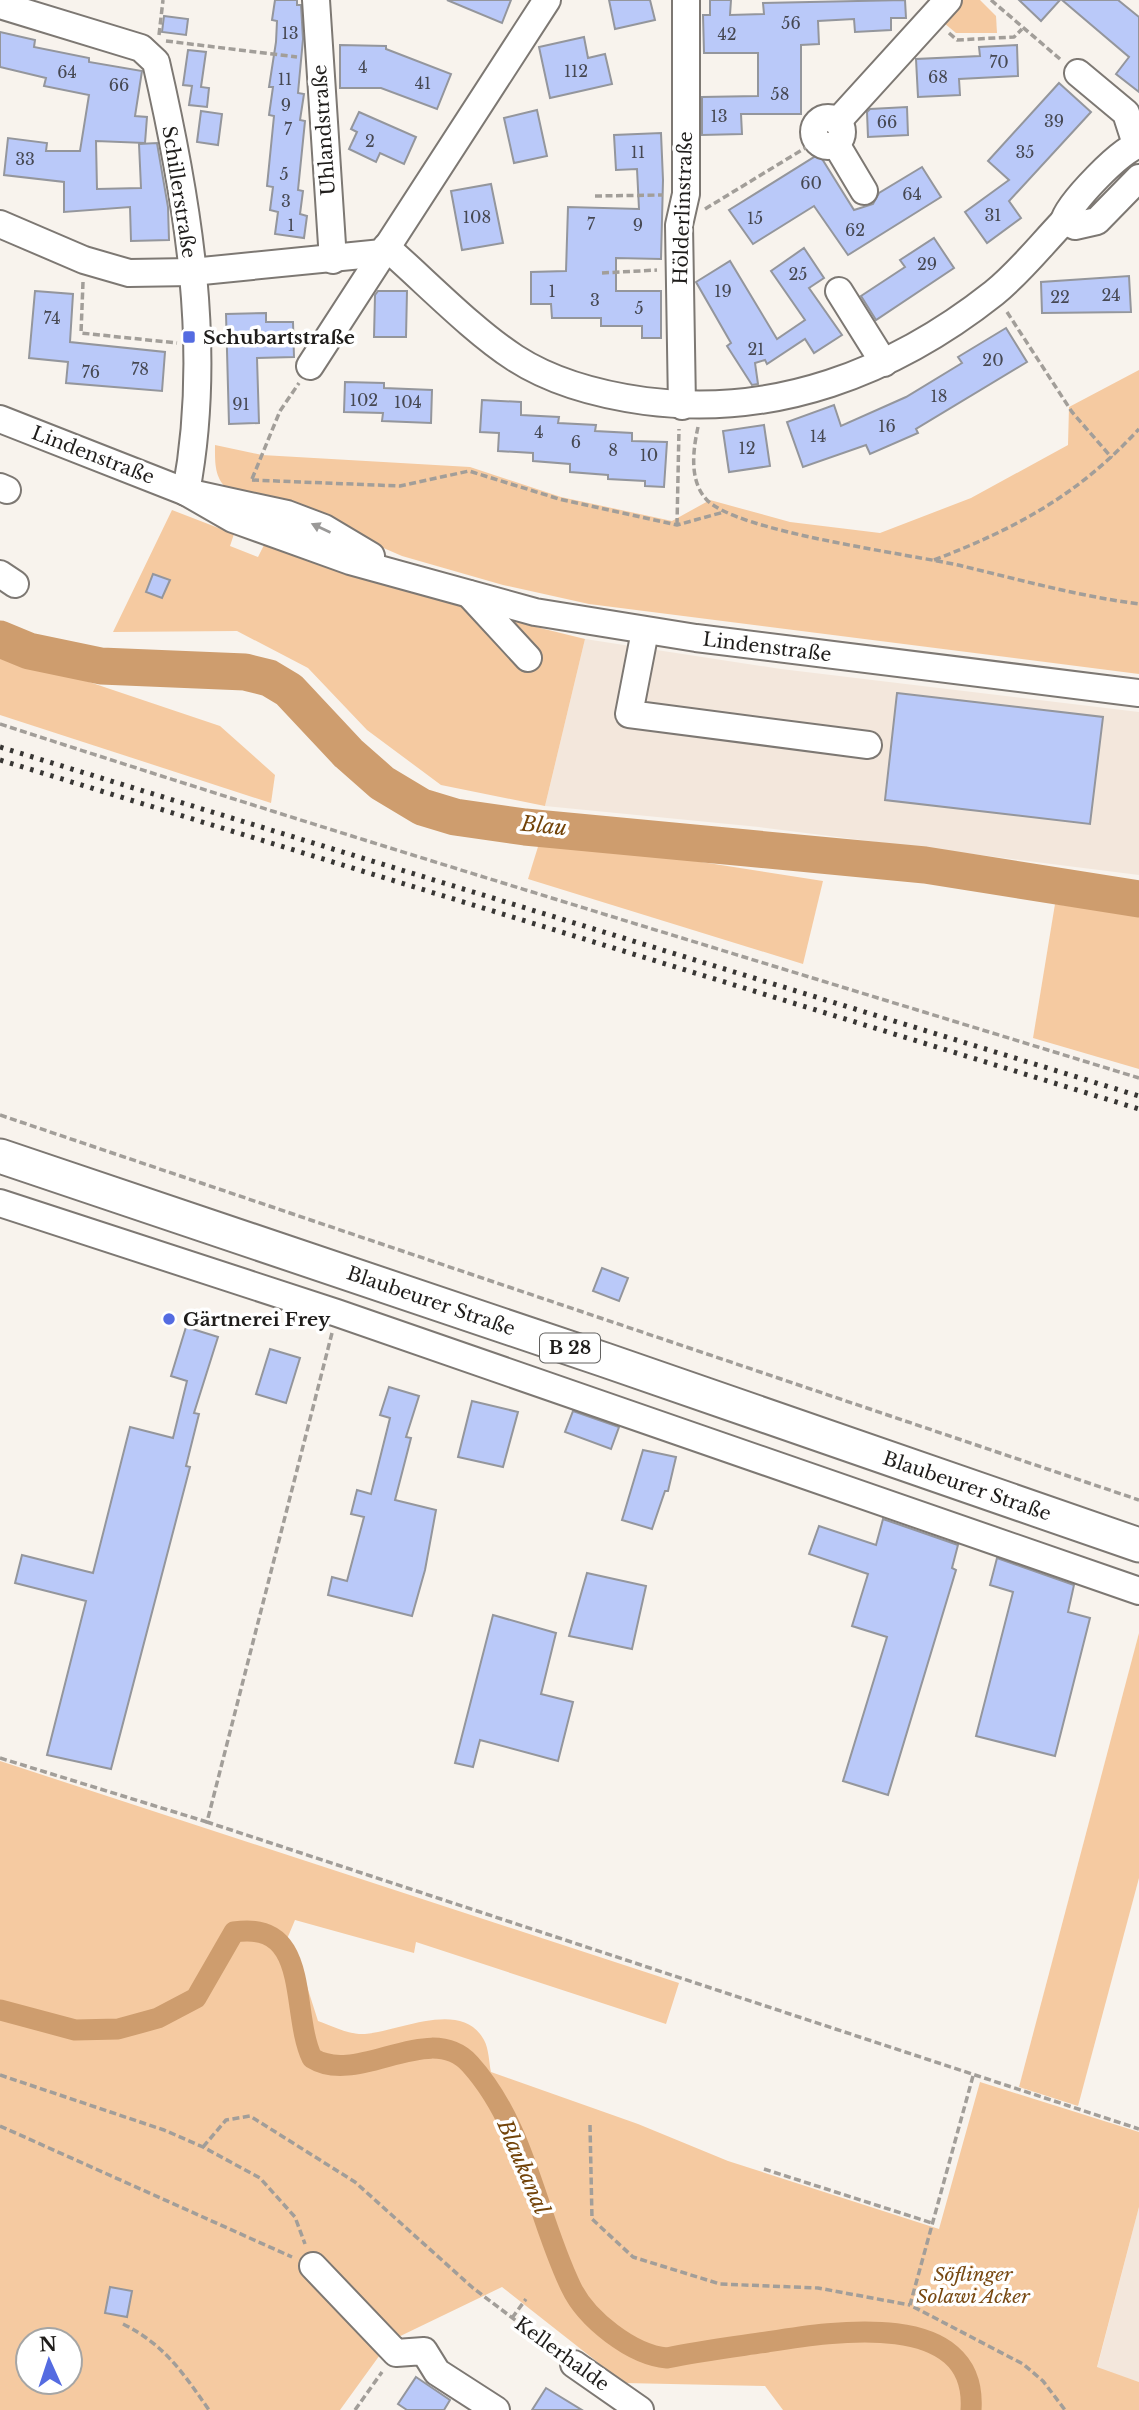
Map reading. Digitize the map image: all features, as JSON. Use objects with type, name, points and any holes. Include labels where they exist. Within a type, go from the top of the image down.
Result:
[{"type":"main road","name":"Blaubeurer Straße","points":[[0,1156],[605,1360],[1139,1545]]},
{"type":"street","name":"Uhlandstraße","points":[[316,0],[333,260]]},
{"type":"street","points":[[310,366],[547,0]]},
{"type":"street","name":"Hölderlinstraße","points":[[686,0],[686,195],[679,225],[688,414]]},
{"type":"street","name":"Schillerstraße","points":[[0,5],[83,28],[141,48],[151,54],[156,62],[174,151],[192,271],[198,412],[186,492]]},
{"type":"street","points":[[864,191],[830,135],[940,9]]},
{"type":"street","points":[[384,250],[514,358],[547,375],[688,414],[784,397],[821,387],[914,349],[994,292],[1064,221],[1073,204],[1125,150],[1137,145],[1126,113],[1078,74]]},
{"type":"street","points":[[1064,221],[1075,226],[1097,221],[1139,178]]},
{"type":"street","points":[[0,224],[84,260],[130,273],[333,260],[384,250]]},
{"type":"street","points":[[839,291],[884,363]]},
{"type":"street","name":"Lindenstraße","points":[[0,419],[186,492],[233,519],[350,561],[535,612],[645,631],[1139,693]]},
{"type":"street","points":[[469,594],[528,658]]},
{"type":"street","points":[[645,631],[629,714],[868,745]]},
{"type":"street","points":[[0,1203],[337,1313],[1139,1591]]},
{"type":"street","points":[[313,2266],[396,2353],[424,2351],[437,2372],[496,2410]]},
{"type":"street","name":"Kellerhalde","points":[[573,2364],[640,2410]]},
{"type":"path","points":[[161,13],[163,0]]},
{"type":"path","points":[[991,0],[1021,29],[1078,74]]},
{"type":"path","points":[[940,9],[957,40],[1014,37],[1021,29]]},
{"type":"path","points":[[168,41],[320,60]]},
{"type":"path","points":[[679,225],[830,135]]},
{"type":"path","points":[[595,196],[686,195]]},
{"type":"path","points":[[84,260],[81,333],[196,346]]},
{"type":"path","points":[[603,273],[680,270]]},
{"type":"path","points":[[994,292],[1072,412],[1112,458]]},
{"type":"path","points":[[310,366],[280,411],[252,480],[400,486],[469,471],[585,506],[677,525],[724,512]]},
{"type":"path","points":[[688,414],[695,439],[695,472],[704,496],[724,512],[801,534],[1092,598],[1139,604]]},
{"type":"path","points":[[677,525],[688,414]]},
{"type":"path","points":[[933,561],[1013,526],[1072,492],[1112,458],[1139,429]]},
{"type":"path","points":[[0,724],[270,812],[523,887],[1139,1078]]},
{"type":"path","points":[[0,1115],[1139,1500]]},
{"type":"path","points":[[207,1822],[337,1313]]},
{"type":"path","points":[[0,1758],[207,1822],[1139,2129]]},
{"type":"path","points":[[0,2074],[164,2130],[203,2147],[260,2178],[295,2217],[313,2266]]},
{"type":"path","points":[[910,2305],[973,2076]]},
{"type":"path","name":"Kellerhalde","points":[[203,2147],[226,2120],[250,2116],[355,2182],[485,2298],[573,2364]]},
{"type":"path","points":[[590,2124],[592,2219],[633,2257],[720,2284],[818,2288],[910,2305],[1023,2364],[1043,2381],[1065,2410]]},
{"type":"path","points":[[0,2126],[313,2266]]},
{"type":"path","points":[[764,2169],[933,2223]]},
{"type":"path","points":[[512,2318],[526,2300]]},
{"type":"path","points":[[123,2324],[149,2337],[174,2361],[209,2410]]},
{"type":"path","points":[[355,2410],[396,2353]]},
{"type":"shaded area","points":[[585,639],[781,669],[1139,712],[1139,875],[759,827],[545,806]]},
{"type":"shaded area","points":[[1139,2207],[1139,2382],[1097,2368]]},
{"type":"green space","points":[[954,0],[980,0],[996,16],[997,33],[956,33],[938,18]]},
{"type":"green space","points":[[1139,370],[1139,674],[589,604],[503,585],[402,556],[365,540],[321,512],[229,490],[220,481],[215,464],[215,445],[262,455],[470,467],[561,497],[672,521],[710,500],[790,522],[880,533],[971,498],[1068,445],[1069,407]]},
{"type":"green space","points":[[172,510],[234,534],[230,546],[258,557],[264,545],[528,625],[585,639],[545,806],[441,785],[367,730],[308,668],[237,631],[113,632]]},
{"type":"green space","points":[[0,652],[220,726],[275,775],[271,803],[0,715]]},
{"type":"green space","points":[[541,837],[823,881],[803,964],[528,879]]},
{"type":"green space","points":[[1055,904],[1139,916],[1139,1069],[1033,1038]]},
{"type":"green space","points":[[1139,1633],[1139,1878],[1078,2106],[1019,2087]]},
{"type":"green space","name":"Söflinger Solawi Acker","points":[[0,1761],[679,1983],[666,2024],[416,1942],[414,1953],[295,1920],[287,1939],[297,1955],[318,2021],[347,2032],[365,2034],[429,2021],[461,2021],[474,2028],[484,2040],[491,2072],[638,2124],[728,2161],[939,2229],[980,2082],[1139,2132],[1139,2207],[1097,2367],[1139,2382],[1139,2410],[783,2410],[765,2386],[624,2383],[502,2287],[390,2341],[340,2410],[0,2410]]},
{"type":"building","points":[[275,0],[297,0],[297,5],[301,5],[303,39],[298,93],[304,94],[300,120],[305,121],[298,190],[303,191],[300,214],[307,216],[304,238],[275,234],[278,212],[270,210],[273,187],[267,186],[274,116],[269,115],[273,87],[269,87],[276,42],[277,21],[272,20]]},
{"type":"building","points":[[447,0],[511,0],[502,23]]},
{"type":"building","points":[[609,0],[650,0],[655,20],[615,29]]},
{"type":"building","points":[[710,0],[731,0],[730,15],[764,14],[763,3],[905,0],[906,18],[891,18],[891,30],[855,32],[854,19],[818,21],[819,44],[801,45],[801,114],[741,114],[742,134],[702,135],[702,97],[758,96],[758,53],[704,53],[703,15],[710,15]]},
{"type":"building","points":[[1019,0],[1060,0],[1041,21]]},
{"type":"building","points":[[1062,0],[1118,0],[1139,17],[1139,92],[1116,74],[1129,57]]},
{"type":"building","points":[[164,16],[188,19],[186,35],[162,32]]},
{"type":"building","points":[[0,32],[35,40],[34,47],[89,58],[89,62],[142,71],[135,116],[147,117],[145,143],[96,141],[97,189],[141,188],[139,144],[157,143],[168,207],[169,240],[131,241],[130,207],[64,212],[64,182],[4,175],[8,138],[47,143],[46,151],[80,151],[89,95],[44,86],[46,78],[0,67]]},
{"type":"building","points":[[584,37],[588,58],[605,54],[612,84],[550,98],[539,47]]},
{"type":"building","points":[[340,45],[386,46],[386,49],[451,74],[437,109],[381,88],[340,88]]},
{"type":"building","points":[[1017,45],[1018,76],[959,79],[960,95],[918,97],[916,59],[980,56],[979,47]]},
{"type":"building","points":[[188,50],[206,52],[201,87],[209,88],[207,107],[189,105],[192,86],[183,85]]},
{"type":"building","points":[[1059,83],[1091,112],[1009,201],[1021,218],[987,243],[965,212],[1009,180],[988,161]]},
{"type":"building","points":[[907,107],[908,135],[868,137],[867,112],[870,109]]},
{"type":"building","points":[[537,110],[547,156],[514,163],[504,118]]},
{"type":"building","points":[[201,111],[222,114],[218,145],[197,142]]},
{"type":"building","points":[[359,112],[416,137],[404,164],[380,153],[376,162],[349,149],[357,132],[351,129]]},
{"type":"building","points":[[661,133],[661,259],[616,258],[616,291],[661,291],[661,338],[642,338],[642,326],[601,326],[601,318],[552,318],[551,304],[531,304],[531,272],[566,271],[568,207],[639,209],[637,169],[616,170],[614,135]]},
{"type":"building","points":[[819,154],[854,210],[873,204],[879,193],[922,167],[941,197],[848,255],[814,206],[753,244],[729,210]]},
{"type":"building","points":[[491,184],[503,243],[462,250],[451,191]]},
{"type":"building","points":[[934,238],[954,268],[876,320],[861,296],[905,267],[900,260]]},
{"type":"building","points":[[804,248],[824,278],[809,288],[842,335],[814,353],[805,339],[767,364],[765,360],[755,363],[758,384],[752,385],[727,346],[731,343],[696,282],[730,261],[777,339],[805,320],[771,271]]},
{"type":"building","points":[[1129,276],[1131,312],[1042,313],[1041,282]]},
{"type":"building","points":[[35,291],[73,294],[70,342],[165,352],[162,391],[66,383],[68,362],[29,358]]},
{"type":"building","points":[[378,291],[407,291],[406,337],[374,337],[375,295]]},
{"type":"building","points":[[266,313],[266,322],[293,322],[294,357],[257,358],[259,423],[229,424],[226,314]]},
{"type":"building","points":[[1006,328],[1027,362],[916,429],[918,433],[870,454],[866,445],[803,467],[787,422],[834,405],[841,426],[906,397],[962,363],[958,357]]},
{"type":"building","points":[[345,382],[384,383],[384,388],[432,390],[431,423],[382,421],[383,413],[344,412]]},
{"type":"building","points":[[482,400],[521,402],[521,415],[559,417],[558,423],[596,425],[595,431],[632,433],[632,441],[667,442],[664,487],[645,486],[645,481],[608,479],[608,475],[570,472],[570,464],[533,461],[533,453],[498,451],[499,433],[480,432]]},
{"type":"building","points":[[764,425],[770,466],[729,472],[723,431]]},
{"type":"building","points":[[153,574],[170,580],[162,598],[146,592]]},
{"type":"building","points":[[897,693],[1103,717],[1090,824],[885,800]]},
{"type":"building","points":[[602,1268],[628,1278],[619,1301],[593,1291]]},
{"type":"building","points":[[186,1327],[218,1337],[194,1413],[199,1414],[186,1466],[190,1467],[111,1769],[47,1755],[86,1601],[15,1583],[22,1555],[93,1573],[130,1427],[173,1438],[187,1381],[171,1376]]},
{"type":"building","points":[[270,1349],[300,1358],[286,1403],[256,1394]]},
{"type":"building","points":[[389,1387],[419,1396],[406,1437],[411,1438],[395,1500],[436,1510],[425,1570],[412,1616],[328,1595],[332,1577],[347,1581],[364,1517],[351,1514],[357,1490],[371,1494],[390,1418],[380,1415]]},
{"type":"building","points":[[472,1401],[518,1412],[503,1467],[458,1457]]},
{"type":"building","points":[[573,1411],[619,1427],[611,1449],[565,1432]]},
{"type":"building","points":[[643,1450],[676,1457],[668,1491],[665,1491],[652,1529],[622,1520]]},
{"type":"building","points":[[883,1519],[958,1545],[952,1568],[956,1570],[888,1795],[843,1781],[887,1637],[852,1626],[868,1574],[809,1554],[819,1526],[876,1545]]},
{"type":"building","points":[[997,1558],[1074,1585],[1068,1612],[1090,1618],[1055,1756],[976,1736],[1013,1592],[990,1585]]},
{"type":"building","points":[[587,1573],[646,1586],[632,1649],[569,1636]]},
{"type":"building","points":[[493,1615],[556,1633],[541,1694],[573,1702],[558,1761],[480,1740],[473,1767],[455,1763]]},
{"type":"building","points":[[110,2287],[132,2291],[127,2317],[105,2313]]},
{"type":"building","points":[[416,2377],[450,2400],[444,2410],[407,2410],[398,2404]]},
{"type":"building","points":[[546,2388],[582,2410],[532,2410]]},
{"type":"waterway","name":"Blau","points":[[0,639],[29,651],[101,666],[245,672],[269,678],[289,690],[348,753],[382,783],[422,807],[455,817],[525,827],[925,865],[1139,899]]},
{"type":"waterway","name":"Blaukanal","points":[[0,2010],[75,2030],[118,2029],[158,2018],[196,1998],[234,1932],[259,1932],[276,1940],[287,1954],[294,1973],[312,2058],[330,2065],[350,2065],[434,2048],[453,2052],[470,2064],[489,2088],[517,2143],[571,2287],[587,2311],[625,2343],[667,2358],[826,2334],[895,2334],[926,2341],[951,2355],[967,2377],[971,2410]]},
{"type":"railway","points":[[0,747],[1139,1096]]},
{"type":"railway","points":[[0,760],[1139,1109]]},
{"type":"place","name":"Schubartstraße","points":[[189,337]]},
{"type":"place","name":"Gärtnerei Frey","points":[[169,1319]]}]
